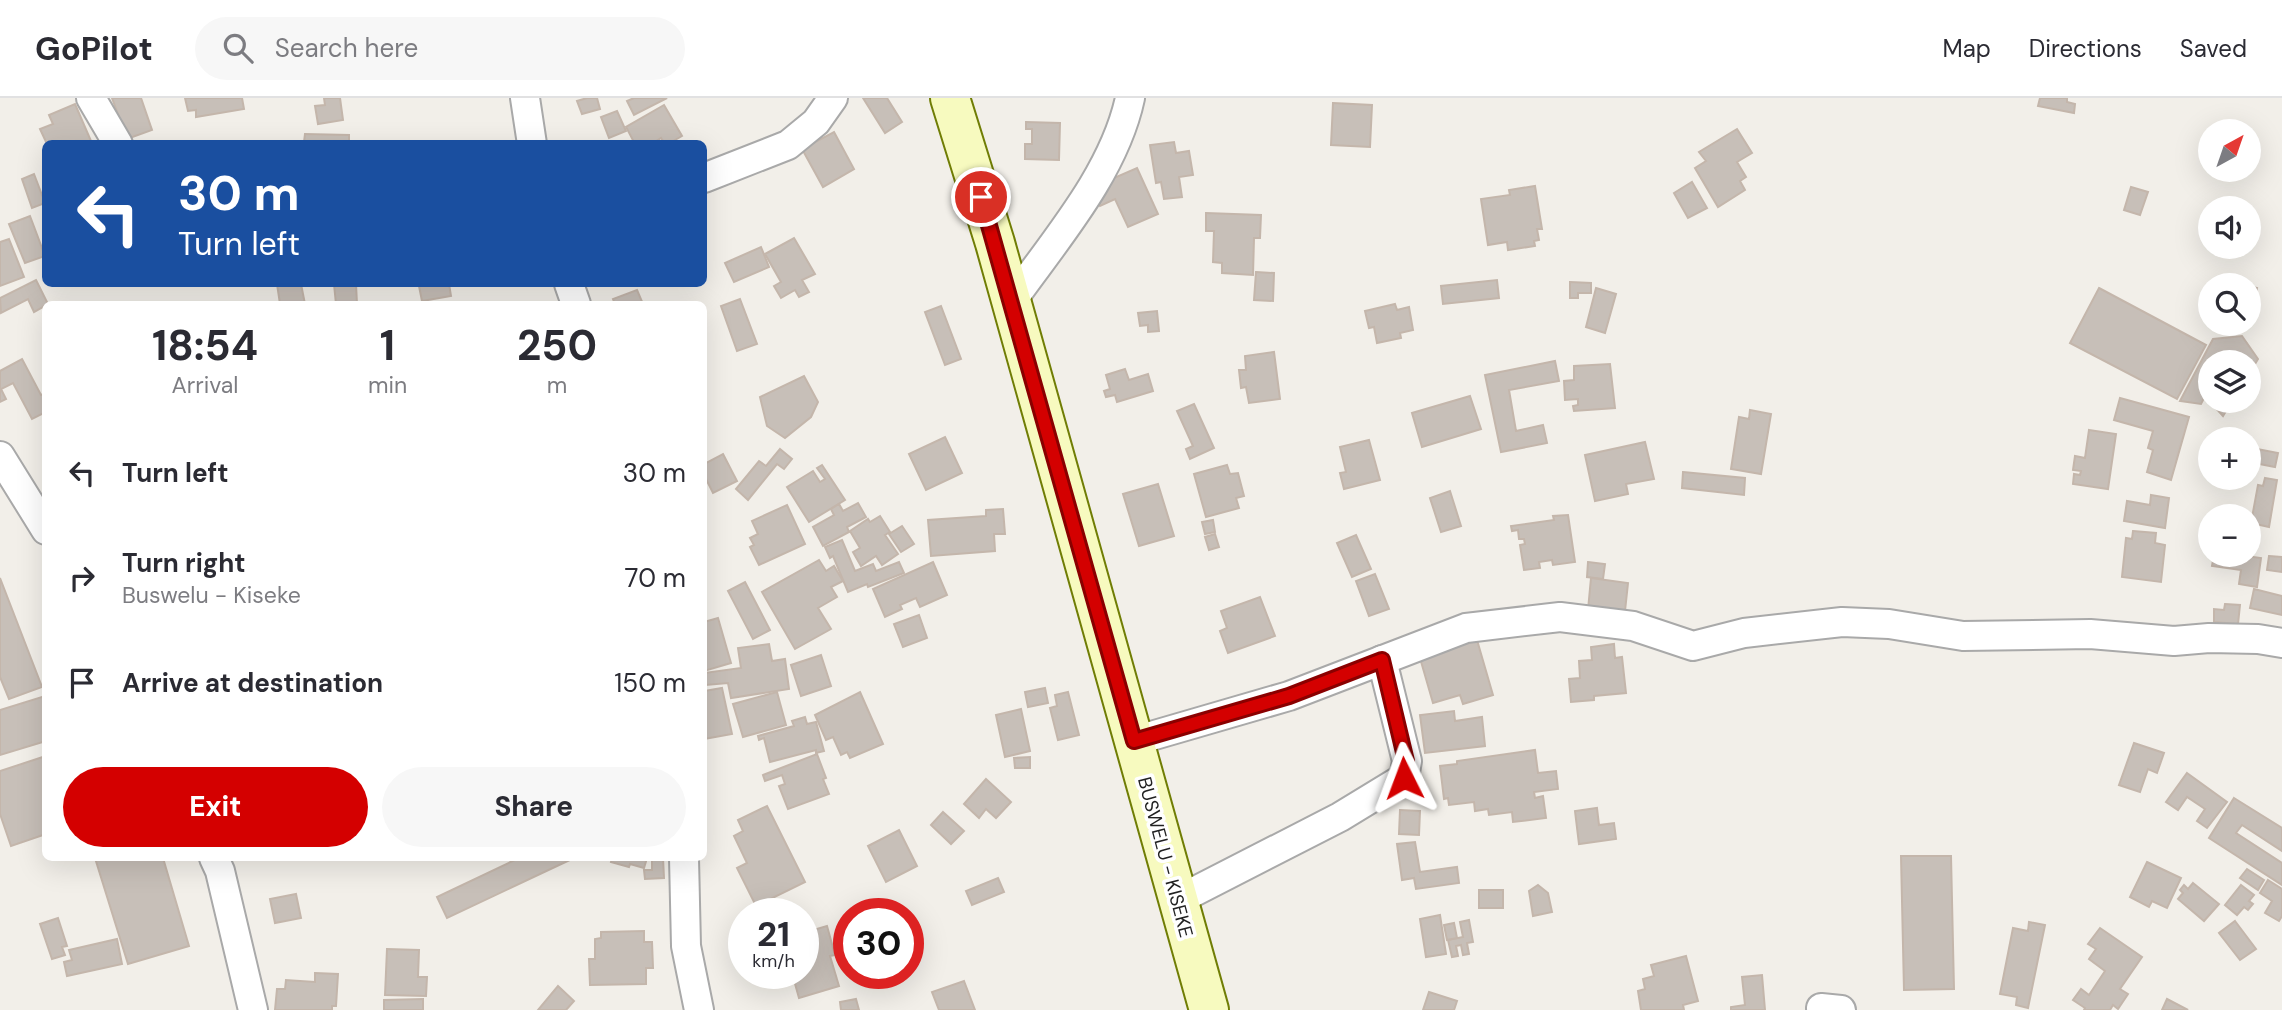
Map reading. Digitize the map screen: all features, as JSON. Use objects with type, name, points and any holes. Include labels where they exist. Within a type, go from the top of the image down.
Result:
[{"type":"main road","name":"BUSWELU - KISEKE","points":[[950,98],[1011,302],[1209,1010]]},
{"type":"street","points":[[91,98],[116,140]]},
{"type":"street","points":[[526,98],[531,140]]},
{"type":"street","points":[[707,177],[788,145],[816,122],[832,98]]},
{"type":"street","points":[[1011,302],[1076,212],[1109,157],[1120,136],[1130,98]]},
{"type":"street","points":[[0,456],[42,524]]},
{"type":"street","points":[[1134,741],[1289,696],[1466,628],[1560,617],[1633,626],[1693,646],[1744,633],[1842,622],[1889,624],[1963,636],[2090,634],[2174,641],[2209,638],[2258,639],[2282,643]]},
{"type":"street","points":[[1178,900],[1340,817],[1404,778],[1406,761],[1382,660]]},
{"type":"street","points":[[215,861],[253,1010]]},
{"type":"street","points":[[684,861],[686,946],[699,1010]]},
{"type":"building","points":[[112,98],[141,98],[152,130],[127,139]]},
{"type":"building","points":[[185,98],[242,98],[244,109],[196,117],[196,110],[188,111]]},
{"type":"building","points":[[324,98],[340,98],[343,120],[318,124],[315,106],[325,105]]},
{"type":"building","points":[[597,98],[600,109],[582,114],[577,101]]},
{"type":"building","points":[[634,98],[667,98],[634,115],[627,101]]},
{"type":"building","points":[[863,98],[887,98],[902,122],[885,133]]},
{"type":"building","points":[[2040,98],[2067,98],[2067,102],[2075,104],[2074,113],[2038,106]]},
{"type":"building","points":[[1333,103],[1372,105],[1370,147],[1331,145]]},
{"type":"building","points":[[75,104],[91,140],[45,140],[40,129],[53,124],[49,115]]},
{"type":"building","points":[[664,105],[682,136],[675,140],[633,140],[626,127]]},
{"type":"building","points":[[617,111],[626,131],[609,138],[601,117]]},
{"type":"building","points":[[1026,122],[1060,123],[1059,160],[1025,159],[1025,144],[1032,144],[1032,129],[1026,129]]},
{"type":"building","points":[[1737,129],[1752,153],[1737,162],[1746,177],[1740,181],[1745,190],[1718,207],[1695,168],[1706,161],[1699,152]]},
{"type":"building","points":[[834,132],[854,169],[823,187],[802,149]]},
{"type":"building","points":[[305,134],[349,135],[349,140],[304,140]]},
{"type":"building","points":[[1174,142],[1176,153],[1189,151],[1193,175],[1179,177],[1182,197],[1164,199],[1161,182],[1156,183],[1150,145]]},
{"type":"building","points":[[1137,168],[1158,214],[1128,227],[1115,199],[1100,206],[1091,188]]},
{"type":"building","points":[[34,174],[42,195],[42,204],[32,208],[22,179]]},
{"type":"building","points":[[1692,182],[1707,208],[1688,218],[1674,193]]},
{"type":"building","points":[[1535,186],[1542,229],[1537,229],[1539,240],[1534,241],[1535,246],[1508,250],[1507,242],[1488,245],[1481,199],[1510,195],[1509,190]]},
{"type":"building","points":[[2131,187],[2148,192],[2140,215],[2124,210]]},
{"type":"building","points":[[1206,213],[1261,215],[1260,238],[1254,238],[1253,275],[1222,273],[1222,263],[1213,262],[1214,231],[1206,231]]},
{"type":"building","points":[[30,216],[42,248],[42,257],[25,263],[9,224]]},
{"type":"building","points":[[794,238],[815,274],[802,280],[809,292],[799,297],[795,290],[781,298],[774,286],[781,282],[765,254]]},
{"type":"building","points":[[9,239],[24,277],[0,286],[0,242]]},
{"type":"building","points":[[761,247],[769,267],[734,282],[725,263]]},
{"type":"building","points":[[1256,272],[1274,273],[1273,301],[1254,300]]},
{"type":"building","points":[[36,280],[46,301],[42,301],[42,307],[34,312],[28,299],[1,313],[0,298]]},
{"type":"building","points":[[1497,280],[1499,298],[1443,304],[1441,286]]},
{"type":"building","points":[[1570,282],[1591,283],[1591,293],[1578,293],[1578,298],[1570,298]]},
{"type":"building","points":[[277,287],[302,287],[304,301],[280,301]]},
{"type":"building","points":[[334,287],[356,287],[357,301],[336,301]]},
{"type":"building","points":[[419,287],[450,287],[451,296],[422,301]]},
{"type":"building","points":[[1596,288],[1616,294],[1605,333],[1586,327]]},
{"type":"building","points":[[2099,288],[2206,345],[2203,350],[2198,350],[2198,360],[2177,399],[2070,343]]},
{"type":"building","points":[[637,290],[642,301],[614,301],[613,299]]},
{"type":"building","points":[[740,299],[757,344],[737,351],[721,306]]},
{"type":"building","points":[[1395,304],[1397,310],[1409,307],[1413,330],[1400,333],[1401,338],[1377,343],[1374,327],[1369,328],[1365,311]]},
{"type":"building","points":[[941,306],[961,359],[945,365],[925,312]]},
{"type":"building","points":[[1157,311],[1159,331],[1148,332],[1148,325],[1140,326],[1138,313]]},
{"type":"building","points":[[2242,336],[2252,350],[2207,350],[2213,339]]},
{"type":"building","points":[[1274,352],[1280,399],[1249,403],[1246,387],[1241,388],[1239,370],[1246,370],[1245,356]]},
{"type":"building","points":[[22,359],[42,395],[42,414],[32,419],[13,383],[1,389],[6,399],[0,402],[0,371]]},
{"type":"building","points":[[1555,361],[1559,381],[1509,390],[1516,431],[1543,425],[1547,443],[1501,452],[1485,375]]},
{"type":"building","points":[[1610,364],[1615,408],[1574,411],[1573,406],[1578,405],[1578,399],[1565,400],[1564,381],[1574,380],[1574,366]]},
{"type":"building","points":[[2198,367],[2198,404],[2180,401]]},
{"type":"building","points":[[1125,369],[1129,380],[1148,374],[1153,391],[1117,402],[1115,395],[1106,397],[1104,391],[1110,389],[1106,375]]},
{"type":"building","points":[[804,376],[818,402],[811,417],[785,438],[767,426],[760,397]]},
{"type":"building","points":[[1470,396],[1481,429],[1422,447],[1412,413]]},
{"type":"building","points":[[2120,398],[2189,417],[2171,480],[2147,472],[2153,450],[2148,448],[2153,431],[2114,420]]},
{"type":"building","points":[[1194,404],[1214,448],[1190,459],[1186,449],[1193,446],[1177,411]]},
{"type":"building","points":[[1750,410],[1771,414],[1761,474],[1731,469],[1739,417],[1749,419]]},
{"type":"building","points":[[2089,430],[2116,434],[2108,489],[2073,484],[2074,474],[2080,475],[2081,471],[2073,470],[2075,456],[2085,458]]},
{"type":"building","points":[[945,437],[962,473],[926,490],[909,454]]},
{"type":"building","points":[[1369,440],[1380,480],[1344,489],[1340,473],[1346,472],[1340,447]]},
{"type":"building","points":[[1645,442],[1654,479],[1626,484],[1628,494],[1595,501],[1585,455]]},
{"type":"building","points":[[780,449],[792,459],[784,469],[777,464],[748,500],[736,489],[759,461],[766,466]]},
{"type":"building","points":[[2261,450],[2278,453],[2275,467],[2261,464]]},
{"type":"building","points":[[723,454],[737,481],[713,493],[707,481],[707,462]]},
{"type":"building","points":[[822,465],[845,500],[809,522],[787,487],[813,471],[820,482],[825,479],[817,468]]},
{"type":"building","points":[[1227,465],[1230,474],[1238,473],[1244,496],[1236,498],[1239,508],[1206,517],[1194,474]]},
{"type":"building","points":[[1683,472],[1745,478],[1744,495],[1682,488]]},
{"type":"building","points":[[2265,478],[2277,480],[2269,527],[2261,525],[2261,504],[2254,504],[2257,490],[2261,490]]},
{"type":"building","points":[[1158,484],[1174,536],[1139,546],[1123,494]]},
{"type":"building","points":[[1450,491],[1461,526],[1441,532],[1430,498]]},
{"type":"building","points":[[2151,495],[2169,498],[2165,528],[2124,521],[2127,501],[2150,505]]},
{"type":"building","points":[[858,503],[866,517],[847,527],[849,532],[823,546],[813,527],[834,515],[831,509],[839,504],[843,511]]},
{"type":"building","points":[[787,505],[805,544],[759,565],[750,547],[754,545],[750,538],[758,534],[752,521]]},
{"type":"building","points":[[1003,509],[1005,534],[994,534],[995,551],[931,556],[928,520],[986,516],[986,510]]},
{"type":"building","points":[[1568,515],[1575,562],[1553,565],[1552,560],[1539,562],[1540,568],[1524,570],[1520,545],[1525,544],[1524,539],[1519,539],[1518,530],[1512,531],[1511,526],[1554,520],[1553,516]]},
{"type":"building","points":[[880,516],[890,532],[885,535],[898,554],[882,565],[876,556],[861,566],[853,552],[860,548],[850,531],[868,519],[870,522]]},
{"type":"building","points":[[1213,520],[1215,532],[1205,534],[1202,522]]},
{"type":"building","points":[[902,526],[914,544],[901,552],[889,534]]},
{"type":"building","points":[[2133,531],[2156,533],[2155,543],[2165,545],[2161,582],[2122,577],[2126,538],[2132,539]]},
{"type":"building","points":[[1215,534],[1219,547],[1209,550],[1205,537]]},
{"type":"building","points":[[1356,535],[1371,569],[1352,577],[1337,543]]},
{"type":"building","points":[[842,540],[855,571],[873,564],[876,571],[899,562],[904,573],[848,592],[833,556],[830,558],[825,547]]},
{"type":"building","points":[[2269,556],[2282,557],[2282,572],[2267,570]]},
{"type":"building","points":[[819,560],[826,571],[834,566],[843,581],[831,587],[837,597],[818,608],[831,629],[795,649],[762,592]]},
{"type":"building","points":[[933,562],[947,595],[920,607],[916,598],[900,605],[902,609],[885,617],[873,589]]},
{"type":"building","points":[[1588,562],[1605,564],[1603,579],[1587,577]]},
{"type":"building","points":[[2219,567],[2260,567],[2257,587],[2239,584],[2241,570]]},
{"type":"building","points":[[1375,574],[1389,609],[1369,616],[1356,581]]},
{"type":"building","points":[[0,578],[42,687],[9,699],[0,677]]},
{"type":"building","points":[[1591,578],[1628,583],[1625,611],[1601,608],[1600,611],[1588,610]]},
{"type":"building","points":[[745,582],[770,630],[753,639],[728,591]]},
{"type":"building","points":[[2254,589],[2282,596],[2282,615],[2250,608]]},
{"type":"building","points":[[1260,597],[1275,636],[1228,653],[1220,631],[1227,628],[1221,611]]},
{"type":"building","points":[[2225,604],[2240,605],[2238,624],[2214,622],[2214,609],[2224,610]]},
{"type":"building","points":[[919,615],[927,638],[903,647],[894,624]]},
{"type":"building","points":[[718,618],[731,663],[707,670],[707,621]]},
{"type":"building","points":[[1477,640],[1493,695],[1463,704],[1460,695],[1433,703],[1420,658]]},
{"type":"building","points":[[769,644],[772,661],[785,659],[789,689],[731,698],[728,683],[707,685],[707,673],[741,668],[738,648]]},
{"type":"building","points":[[1614,644],[1615,658],[1622,657],[1626,693],[1594,696],[1594,700],[1571,702],[1569,679],[1580,678],[1579,661],[1592,660],[1591,647]]},
{"type":"building","points":[[821,655],[831,686],[801,696],[791,665]]},
{"type":"building","points":[[722,688],[732,734],[707,738],[707,690]]},
{"type":"building","points":[[1045,688],[1048,703],[1028,707],[1025,692]]},
{"type":"building","points":[[777,692],[786,725],[743,737],[733,704]]},
{"type":"building","points":[[860,692],[883,744],[850,758],[847,752],[841,755],[833,737],[826,740],[815,715]]},
{"type":"building","points":[[1068,692],[1079,735],[1058,740],[1050,708],[1057,706],[1055,695]]},
{"type":"building","points":[[42,697],[42,742],[0,755],[0,710]]},
{"type":"building","points":[[1021,709],[1030,751],[1005,757],[996,715]]},
{"type":"building","points":[[1454,711],[1455,721],[1482,717],[1485,746],[1425,753],[1420,715]]},
{"type":"building","points":[[805,717],[807,724],[816,722],[824,751],[816,753],[816,750],[770,762],[764,738],[759,740],[758,736],[794,726],[792,721]]},
{"type":"building","points":[[2134,743],[2164,753],[2157,773],[2148,769],[2140,792],[2119,785]]},
{"type":"building","points":[[1535,750],[1538,773],[1556,771],[1558,789],[1534,792],[1535,798],[1543,796],[1546,818],[1513,822],[1512,812],[1489,815],[1488,809],[1475,811],[1474,802],[1449,805],[1448,798],[1444,799],[1440,766],[1457,764],[1457,761]]},
{"type":"building","points":[[817,754],[829,794],[788,809],[779,786],[785,784],[782,775],[765,781],[763,775]]},
{"type":"building","points":[[42,757],[42,835],[11,846],[0,814],[0,771]]},
{"type":"building","points":[[1030,757],[1030,768],[1015,768],[1014,758]]},
{"type":"building","points":[[2187,773],[2227,802],[2207,828],[2197,821],[2205,809],[2187,797],[2178,810],[2166,802]]},
{"type":"building","points":[[986,779],[1011,802],[996,818],[986,809],[979,818],[964,804]]},
{"type":"building","points":[[2234,798],[2282,828],[2282,851],[2242,825],[2236,833],[2282,863],[2282,885],[2209,838]]},
{"type":"building","points":[[767,806],[805,882],[772,898],[752,898],[737,868],[747,863],[734,836],[743,831],[738,820]]},
{"type":"building","points":[[1597,808],[1599,825],[1614,823],[1616,839],[1579,844],[1575,811]]},
{"type":"building","points":[[1400,810],[1420,811],[1419,835],[1399,834]]},
{"type":"building","points":[[943,812],[964,831],[951,844],[931,825]]},
{"type":"building","points":[[899,830],[917,866],[886,882],[868,846]]},
{"type":"building","points":[[1415,842],[1420,872],[1457,867],[1459,883],[1416,889],[1414,878],[1402,880],[1397,844]]},
{"type":"building","points":[[1901,856],[1951,856],[1954,989],[1904,990]]},
{"type":"building","points":[[96,861],[164,861],[189,946],[128,964]]},
{"type":"building","points":[[513,861],[568,861],[447,918],[437,897]]},
{"type":"building","points":[[611,861],[646,861],[644,868]]},
{"type":"building","points":[[652,861],[663,861],[664,878],[645,879],[644,870],[652,870]]},
{"type":"building","points":[[2147,862],[2181,878],[2167,908],[2152,901],[2149,907],[2130,897]]},
{"type":"building","points":[[2247,869],[2264,880],[2258,890],[2240,878]]},
{"type":"building","points":[[998,878],[1004,892],[972,905],[966,891]]},
{"type":"building","points":[[2268,880],[2282,889],[2282,916],[2279,921],[2265,913],[2272,901],[2260,893]]},
{"type":"building","points":[[2193,883],[2219,904],[2204,921],[2178,899],[2183,893],[2180,890],[2184,885],[2188,889]]},
{"type":"building","points":[[1538,885],[1548,893],[1552,912],[1533,916],[1529,891]]},
{"type":"building","points":[[2241,885],[2254,895],[2249,901],[2253,904],[2248,910],[2244,907],[2237,915],[2225,905]]},
{"type":"building","points":[[1479,890],[1503,890],[1503,908],[1479,908]]},
{"type":"building","points":[[296,894],[301,918],[275,923],[270,899]]},
{"type":"building","points":[[1440,915],[1446,954],[1426,957],[1420,919]]},
{"type":"building","points":[[58,918],[67,946],[62,947],[65,955],[52,959],[40,924]]},
{"type":"building","points":[[1469,920],[1473,942],[1467,943],[1469,954],[1463,955],[1461,945],[1456,946],[1458,956],[1452,957],[1448,940],[1463,937],[1460,922]]},
{"type":"building","points":[[2235,921],[2256,949],[2240,960],[2219,933]]},
{"type":"building","points":[[2029,922],[2045,925],[2028,1008],[2016,1005],[2017,997],[2000,994],[2013,928],[2028,931]]},
{"type":"building","points":[[1454,923],[1457,938],[1447,940],[1444,925]]},
{"type":"building","points":[[827,926],[833,948],[833,955],[830,956],[833,988],[799,998],[796,989],[819,989],[819,928]]},
{"type":"building","points":[[2100,928],[2142,957],[2120,989],[2128,994],[2118,1009],[2113,1005],[2110,1010],[2084,1010],[2085,1008],[2073,1000],[2081,989],[2089,995],[2105,971],[2089,959],[2096,949],[2088,944]]},
{"type":"building","points":[[644,931],[644,942],[652,942],[653,968],[646,968],[646,984],[590,985],[589,959],[595,959],[595,939],[601,938],[601,932]]},
{"type":"building","points":[[117,939],[122,964],[67,976],[64,962],[72,960],[69,950]]},
{"type":"building","points":[[387,949],[419,950],[418,977],[427,977],[426,996],[385,995]]},
{"type":"building","points":[[1686,956],[1698,1001],[1683,1005],[1684,1010],[1641,1010],[1638,991],[1645,989],[1643,979],[1654,976],[1651,965]]},
{"type":"building","points":[[315,973],[338,974],[336,1006],[332,1006],[332,1010],[275,1010],[277,989],[285,989],[286,980],[315,982]]},
{"type":"building","points":[[1762,975],[1765,1010],[1731,1010],[1731,1007],[1745,1005],[1742,977]]},
{"type":"building","points":[[964,981],[975,1010],[939,1010],[932,992]]},
{"type":"building","points":[[558,986],[574,1001],[566,1010],[538,1010]]},
{"type":"building","points":[[1429,992],[1457,1001],[1454,1010],[1423,1010]]},
{"type":"building","points":[[423,999],[423,1010],[384,1010],[384,1000]]},
{"type":"building","points":[[856,999],[859,1010],[841,1010],[840,1002]]},
{"type":"building","points":[[2167,999],[2188,1010],[2162,1010]]},
{"type":"route","points":[[981,197],[1134,741],[1289,696],[1382,660],[1406,761],[1404,778]]}]
